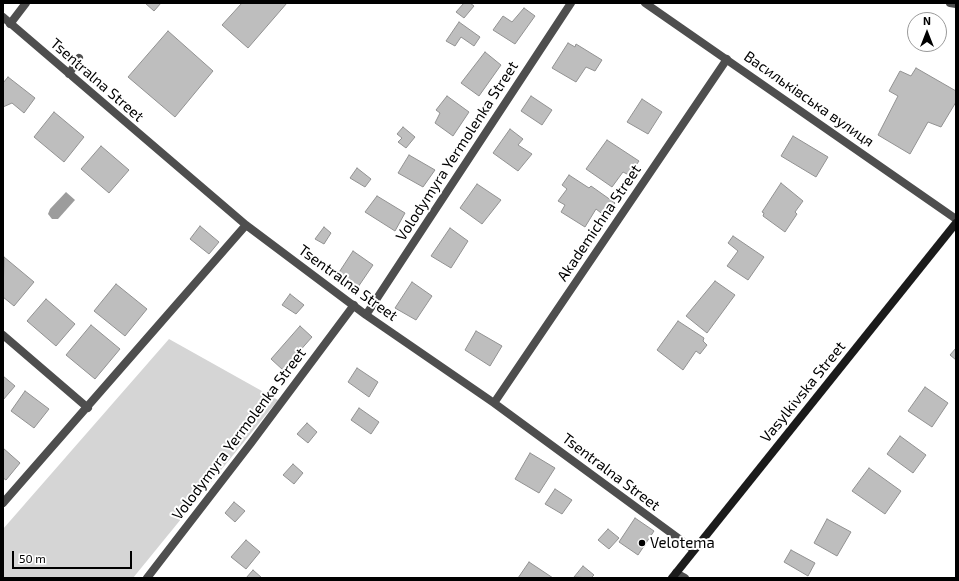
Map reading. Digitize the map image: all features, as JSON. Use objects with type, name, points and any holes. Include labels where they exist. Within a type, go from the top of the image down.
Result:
[{"type":"street","points":[[10,24],[26,3]]},
{"type":"street","name":"Volodymyra Yermolenka Street","points":[[366,315],[571,3]]},
{"type":"street","name":"Васильківська вулиця","points":[[645,3],[956,219]]},
{"type":"street","points":[[950,3],[956,4]]},
{"type":"street","name":"Tsentralna Street","points":[[3,17],[246,225],[366,315],[494,403],[693,549]]},
{"type":"street","points":[[69,74],[79,58]]},
{"type":"street","name":"Akademichna Street","points":[[494,403],[727,59]]},
{"type":"street","name":"Vasylkivska Street","points":[[674,575],[693,549],[956,224]]},
{"type":"street","points":[[3,503],[88,408],[176,303],[246,225]]},
{"type":"street","name":"Volodymyra Yermolenka Street","points":[[146,578],[247,449],[354,305]]},
{"type":"street","points":[[3,335],[88,408]]},
{"type":"street","points":[[674,575],[684,578]]},
{"type":"shaded area","points":[[66,192],[75,200],[58,219],[52,219],[48,214],[50,209]]},
{"type":"shaded area","points":[[169,339],[278,400],[133,578],[3,578],[3,529]]},
{"type":"building","points":[[145,3],[161,3],[154,11]]},
{"type":"building","points":[[242,3],[287,3],[248,48],[222,25]]},
{"type":"building","points":[[464,3],[470,3],[474,6],[464,18],[456,12]]},
{"type":"building","points":[[524,8],[535,16],[515,44],[493,30],[503,16],[512,22]]},
{"type":"building","points":[[459,22],[480,37],[474,46],[461,37],[455,46],[446,41]]},
{"type":"building","points":[[168,31],[213,71],[175,117],[128,77]]},
{"type":"building","points":[[568,43],[575,47],[576,44],[602,60],[595,71],[586,67],[576,82],[552,68]]},
{"type":"building","points":[[485,52],[501,65],[479,96],[461,83]]},
{"type":"building","points":[[916,68],[956,91],[956,102],[941,127],[928,122],[910,154],[878,135],[898,96],[889,91],[900,71],[911,76]]},
{"type":"building","points":[[8,77],[35,98],[24,113],[12,103],[3,107],[3,83]]},
{"type":"building","points":[[447,96],[469,112],[453,136],[435,123],[440,113],[436,110]]},
{"type":"building","points":[[531,96],[552,110],[542,125],[521,111]]},
{"type":"building","points":[[642,99],[662,112],[648,134],[627,122]]},
{"type":"building","points":[[54,112],[84,137],[64,162],[34,137]]},
{"type":"building","points":[[403,127],[415,137],[406,148],[398,142],[402,138],[397,134]]},
{"type":"building","points":[[510,129],[523,139],[518,145],[532,154],[518,171],[493,153]]},
{"type":"building","points":[[793,136],[828,157],[816,177],[781,156]]},
{"type":"building","points":[[607,140],[639,161],[629,175],[623,172],[612,187],[586,169]]},
{"type":"building","points":[[101,146],[129,170],[109,193],[81,169]]},
{"type":"building","points":[[409,155],[435,170],[423,187],[398,173]]},
{"type":"building","points":[[357,168],[371,179],[365,187],[350,178]]},
{"type":"building","points":[[569,175],[589,188],[591,186],[615,203],[605,216],[596,209],[585,227],[561,212],[565,205],[558,201],[567,189],[562,185]]},
{"type":"building","points":[[781,183],[803,201],[795,212],[797,214],[785,232],[763,216],[764,213],[762,212]]},
{"type":"building","points":[[477,184],[501,200],[482,224],[460,208]]},
{"type":"building","points":[[377,196],[405,213],[395,231],[365,212]]},
{"type":"building","points":[[200,226],[219,242],[209,254],[190,239]]},
{"type":"building","points":[[324,227],[331,233],[324,244],[315,239]]},
{"type":"building","points":[[450,228],[468,241],[451,268],[431,256]]},
{"type":"building","points":[[733,236],[764,257],[748,280],[727,266],[738,251],[728,243]]},
{"type":"building","points":[[353,251],[373,265],[356,290],[336,277]]},
{"type":"building","points":[[4,257],[34,282],[14,306],[3,297]]},
{"type":"building","points":[[715,281],[735,295],[707,333],[686,316]]},
{"type":"building","points":[[412,282],[432,296],[416,320],[395,308]]},
{"type":"building","points":[[116,284],[147,309],[125,336],[94,311]]},
{"type":"building","points":[[290,294],[304,305],[296,314],[282,305]]},
{"type":"building","points":[[46,299],[75,324],[56,346],[27,321]]},
{"type":"building","points":[[678,321],[704,338],[703,341],[707,345],[700,354],[696,351],[683,370],[657,350]]},
{"type":"building","points":[[91,325],[120,349],[95,379],[66,355]]},
{"type":"building","points":[[300,326],[312,337],[283,370],[271,359]]},
{"type":"building","points":[[476,331],[502,346],[490,366],[465,350]]},
{"type":"building","points":[[956,348],[956,360],[950,355]]},
{"type":"building","points":[[357,368],[378,382],[369,397],[348,382]]},
{"type":"building","points":[[3,376],[15,386],[3,400]]},
{"type":"building","points":[[925,387],[948,403],[932,427],[908,411]]},
{"type":"building","points":[[25,391],[49,409],[34,428],[11,411]]},
{"type":"building","points":[[359,408],[379,422],[371,434],[351,420]]},
{"type":"building","points":[[307,423],[317,432],[308,443],[297,434]]},
{"type":"building","points":[[900,436],[926,455],[913,473],[887,454]]},
{"type":"building","points":[[3,448],[20,463],[6,480],[3,478]]},
{"type":"building","points":[[530,453],[555,468],[539,493],[515,479]]},
{"type":"building","points":[[293,464],[303,473],[294,484],[283,475]]},
{"type":"building","points":[[869,468],[901,491],[885,514],[852,491]]},
{"type":"building","points":[[555,489],[572,500],[562,514],[545,504]]},
{"type":"building","points":[[234,502],[245,511],[235,522],[225,513]]},
{"type":"building","points":[[635,518],[654,531],[638,555],[619,542]]},
{"type":"building","points":[[827,519],[851,532],[837,556],[814,543]]},
{"type":"building","points":[[608,529],[619,538],[609,549],[598,540]]},
{"type":"building","points":[[246,540],[260,552],[246,569],[231,557]]},
{"type":"building","points":[[791,550],[815,563],[808,576],[784,562]]},
{"type":"building","points":[[529,562],[553,578],[518,578]]},
{"type":"building","points":[[583,566],[594,575],[591,578],[574,577]]},
{"type":"building","points":[[253,570],[262,578],[246,578]]},
{"type":"place","name":"Velotema","points":[[642,543]]}]
